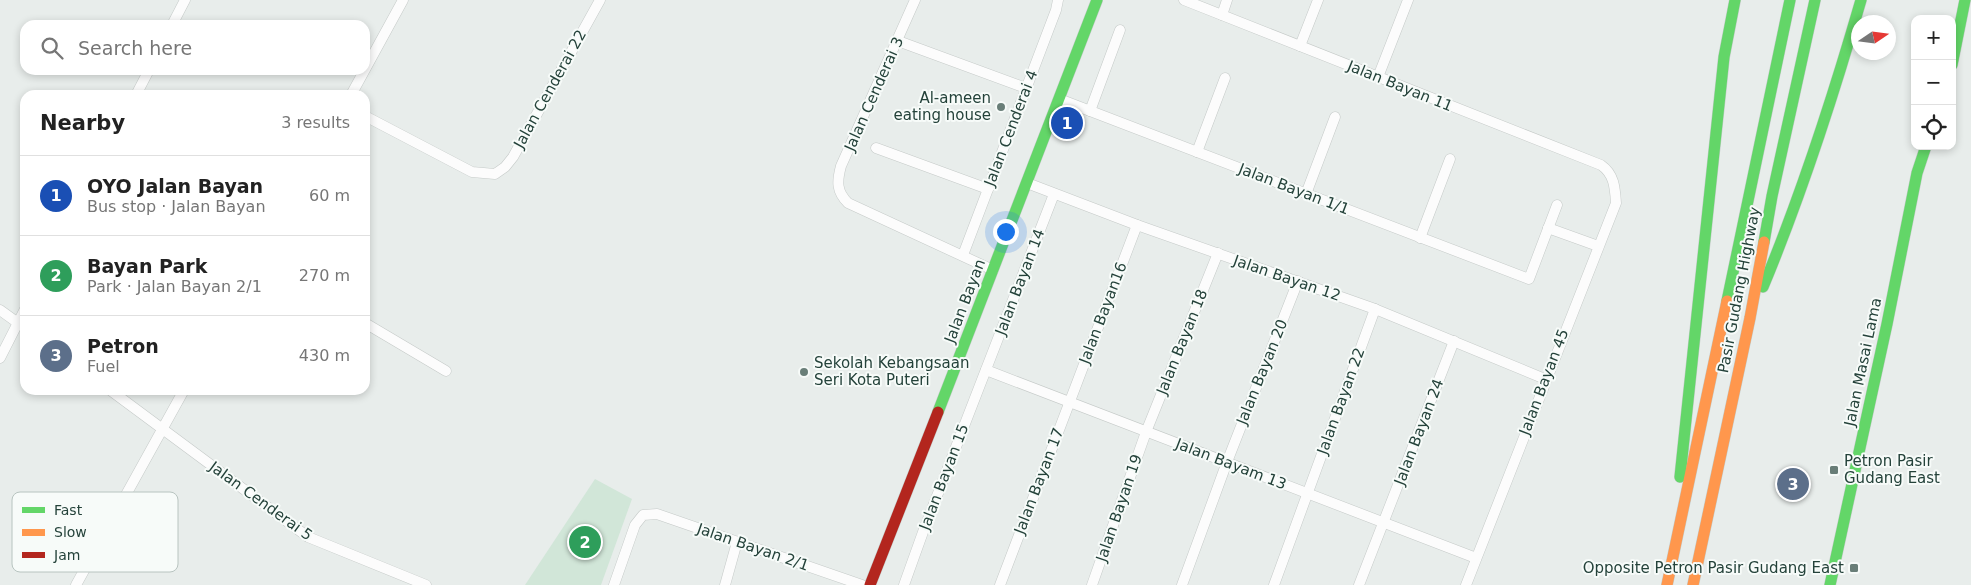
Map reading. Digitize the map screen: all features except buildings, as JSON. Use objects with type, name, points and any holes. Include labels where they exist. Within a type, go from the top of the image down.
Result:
[{"type":"main road","name":"Jalan Bayan","points":[[870,585],[1096,0]]},
{"type":"main road","points":[[1678,533],[1680,465],[1695,322],[1724,57],[1735,0]]},
{"type":"main road","name":"Pasir Gudang Highway","points":[[1667,585],[1790,0]]},
{"type":"main road","name":"Pasir Gudang Highway","points":[[1693,585],[1750,318],[1772,196],[1815,0]]},
{"type":"main road","points":[[1856,15],[1860,0]]},
{"type":"main road","points":[[1862,15],[1870,0]]},
{"type":"main road","points":[[1953,60],[1965,0]]},
{"type":"main road","points":[[1750,318],[1783,240],[1851,34]]},
{"type":"main road","name":"Jalan Masai Lama","points":[[1830,585],[1887,324],[1917,173],[1925,150]]},
{"type":"street","points":[[175,20],[185,0]]},
{"type":"street","points":[[370,61],[403,0]]},
{"type":"street","name":"Jalan Cenderai 22","points":[[370,119],[472,172],[495,174],[505,167],[512,157],[600,0]]},
{"type":"street","name":"Jalan Cenderai 3","points":[[915,0],[841,166],[838,189],[848,203],[963,256]]},
{"type":"street","name":"Jalan Cenderai 4","points":[[963,256],[1056,10],[1058,0]]},
{"type":"street","name":"Jalan Bayan 11","points":[[1184,0],[1601,165],[1612,178]]},
{"type":"street","points":[[1222,15],[1227,0]]},
{"type":"street","points":[[1300,46],[1318,0]]},
{"type":"street","points":[[1378,77],[1408,0]]},
{"type":"street","points":[[1090,111],[1120,30]]},
{"type":"street","points":[[898,41],[1026,88]]},
{"type":"street","points":[[139,90],[146,75]]},
{"type":"street","points":[[355,90],[363,75]]},
{"type":"street","points":[[1197,152],[1225,78]]},
{"type":"street","name":"Jalan Bayan 1/1","points":[[1059,99],[1529,280],[1548,228]]},
{"type":"street","points":[[1306,194],[1335,117]]},
{"type":"street","points":[[876,148],[988,189]]},
{"type":"street","points":[[1420,238],[1450,159]]},
{"type":"street","name":"Jalan Bayan 45","points":[[1466,585],[1545,379],[1616,203],[1612,178]]},
{"type":"street","name":"Jalan Bayan 12","points":[[1026,183],[1137,225],[1375,309],[1545,379]]},
{"type":"street","name":"Jalan Bayan 14","points":[[986,370],[1054,194]]},
{"type":"street","points":[[1557,205],[1548,228],[1598,246]]},
{"type":"street","name":"Jalan Bayan16","points":[[1069,402],[1137,225]]},
{"type":"street","name":"Jalan Bayan 18","points":[[1146,432],[1218,253]]},
{"type":"street","points":[[963,256],[993,270]]},
{"type":"street","name":"Jalan Bayan 20","points":[[1182,585],[1227,462],[1298,281]]},
{"type":"street","name":"Jalan Bayan 22","points":[[1274,585],[1375,309]]},
{"type":"street","points":[[0,310],[20,324]]},
{"type":"street","points":[[370,326],[446,370]]},
{"type":"street","points":[[0,358],[20,327]]},
{"type":"street","name":"Jalan Bayan 24","points":[[1359,585],[1454,341]]},
{"type":"street","name":"Jalan Bayam 13","points":[[986,370],[1476,558]]},
{"type":"street","name":"Jalan Bayan 15","points":[[904,585],[986,370]]},
{"type":"street","name":"Jalan Cenderai 5","points":[[117,395],[308,537],[426,585]]},
{"type":"street","points":[[128,492],[181,395]]},
{"type":"street","name":"Jalan Bayan 17","points":[[1000,585],[1069,402]]},
{"type":"street","name":"Jalan Bayan 19","points":[[1092,585],[1146,432]]},
{"type":"street","name":"Jalan Bayan 2/1","points":[[614,585],[635,525],[643,515],[657,514],[737,542],[835,580],[862,585]]},
{"type":"street","points":[[725,585],[737,542]]},
{"type":"street","points":[[76,585],[83,572]]},
{"type":"green space","points":[[595,479],[632,499],[601,585],[525,585]]},
{"type":"traffic: fast","points":[[938,412],[1097,0]]},
{"type":"traffic: fast","points":[[1680,477],[1724,57],[1735,0]]},
{"type":"traffic: fast","points":[[1727,301],[1790,0]]},
{"type":"traffic: fast","points":[[1764,242],[1772,196],[1815,0]]},
{"type":"traffic: fast","points":[[1763,287],[1816,145],[1861,0]]},
{"type":"traffic: fast","points":[[1953,60],[1965,0]]},
{"type":"traffic: fast","points":[[1830,585],[1887,324],[1917,173],[1925,150]]},
{"type":"traffic: slow","points":[[1693,585],[1750,318],[1764,242]]},
{"type":"traffic: slow","points":[[1667,585],[1727,301]]},
{"type":"traffic: jam","points":[[870,585],[938,412]]},
{"type":"place","name":"Al-ameen eating house","points":[[1001,107]]},
{"type":"place","name":"OYO Jalan Bayan","points":[[1067,123]]},
{"type":"place","name":"Sekolah Kebangsaan Seri Kota Puteri","points":[[804,372]]},
{"type":"place","name":"Petron Pasir Gudang East","points":[[1834,470]]},
{"type":"place","name":"Petron","points":[[1793,484]]},
{"type":"place","name":"Bayan Park","points":[[585,542]]},
{"type":"place","name":"Opposite Petron Pasir Gudang East","points":[[1854,568]]}]
